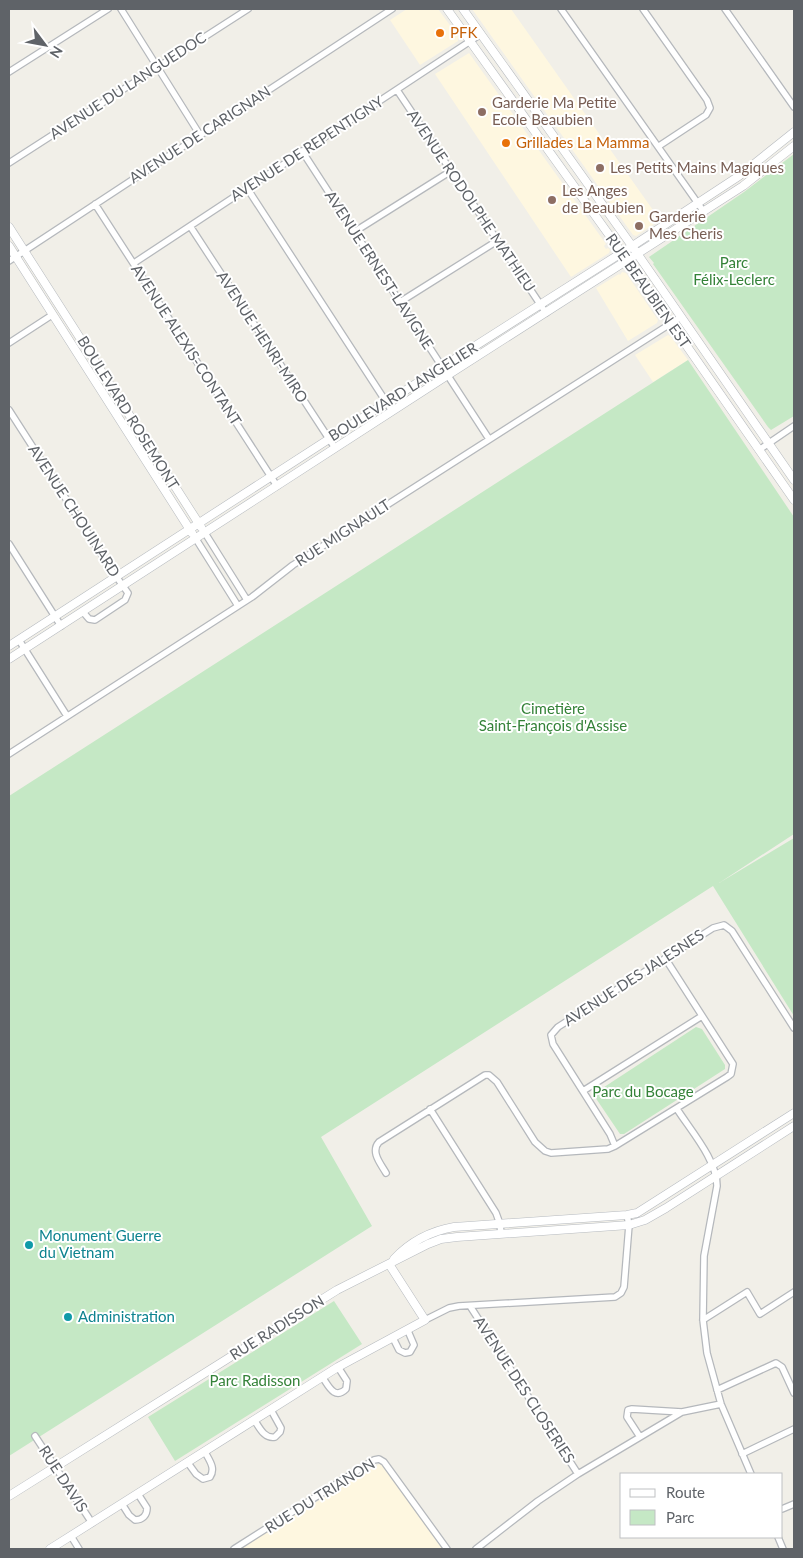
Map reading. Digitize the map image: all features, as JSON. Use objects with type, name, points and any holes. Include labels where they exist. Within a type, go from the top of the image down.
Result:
[{"type":"street","points":[[9,72],[108,9]]},
{"type":"street","points":[[121,9],[200,135]]},
{"type":"street","name":"AVENUE DU LANGUEDOC","points":[[9,163],[248,9]]},
{"type":"street","name":"AVENUE DE CARIGNAN","points":[[12,259],[392,9]]},
{"type":"street","name":"RUE BEAUBIEN EST","points":[[447,9],[622,253],[794,500]]},
{"type":"street","name":"RUE BEAUBIEN EST","points":[[463,9],[632,246],[794,480]]},
{"type":"street","points":[[561,9],[704,212]]},
{"type":"street","points":[[643,9],[707,100],[710,108],[706,115],[659,146]]},
{"type":"street","points":[[725,9],[794,107]]},
{"type":"street","name":"AVENUE DE REPENTIGNY","points":[[134,263],[481,34]]},
{"type":"street","points":[[501,84],[511,76]]},
{"type":"street","name":"AVENUE RODOLPHE MATHIEU","points":[[397,90],[546,313]]},
{"type":"street","name":"BOULEVARD LANGELIER","points":[[9,646],[442,366],[622,253],[747,170],[794,132]]},
{"type":"street","points":[[545,145],[555,138]]},
{"type":"street","name":"BOULEVARD LANGELIER","points":[[9,659],[704,212],[743,186],[794,146]]},
{"type":"street","name":"AVENUE ERNEST-LAVIGNE","points":[[302,151],[489,438]]},
{"type":"street","points":[[354,232],[450,171]]},
{"type":"street","points":[[247,188],[392,411]]},
{"type":"street","name":"AVENUE ALEXIS-CONTANT","points":[[95,204],[277,486]]},
{"type":"street","name":"AVENUE HENRI-MIRO","points":[[190,226],[335,448]]},
{"type":"street","name":"BOULEVARD ROSEMONT","points":[[9,227],[247,600]]},
{"type":"street","points":[[400,302],[497,241]]},
{"type":"street","name":"BOULEVARD ROSEMONT","points":[[9,246],[12,259],[52,315],[238,606]]},
{"type":"street","points":[[9,343],[52,315]]},
{"type":"street","name":"RUE MIGNAULT","points":[[9,754],[238,606],[293,565],[681,317]]},
{"type":"street","name":"AVENUE CHOUINARD","points":[[9,410],[123,586]]},
{"type":"street","points":[[759,450],[794,426]]},
{"type":"street","points":[[9,544],[61,626]]},
{"type":"street","points":[[83,612],[92,620],[104,614],[127,598],[128,593],[123,586]]},
{"type":"street","points":[[19,640],[67,716]]},
{"type":"street","name":"AVENUE DES JALESNES","points":[[615,1146],[610,1134],[552,1044],[551,1035],[558,1026],[713,928],[724,925],[732,931],[794,1028]]},
{"type":"street","points":[[386,1174],[375,1153],[376,1145],[480,1077],[489,1075],[496,1082],[535,1142],[545,1151],[557,1152],[608,1149],[615,1146],[727,1077],[733,1069],[733,1064],[665,958]]},
{"type":"street","points":[[583,1092],[702,1016]]},
{"type":"street","points":[[678,1108],[713,1165],[717,1175],[717,1186],[704,1256],[703,1320],[708,1353],[721,1404],[751,1473]]},
{"type":"street","points":[[430,1109],[496,1213],[501,1234]]},
{"type":"street","points":[[389,1264],[412,1243],[441,1229],[627,1215],[644,1209],[794,1113]]},
{"type":"street","points":[[389,1264],[441,1239],[628,1225],[656,1214],[794,1126]]},
{"type":"street","points":[[54,1548],[92,1522],[338,1368],[450,1308],[616,1296],[621,1293],[624,1287],[627,1215]]},
{"type":"street","points":[[389,1264],[425,1320]]},
{"type":"street","name":"RUE RADISSON","points":[[9,1496],[337,1290],[389,1264]]},
{"type":"street","points":[[703,1320],[747,1292],[760,1314],[794,1292]]},
{"type":"street","name":"AVENUE DES CLOSERIES","points":[[470,1306],[578,1474]]},
{"type":"street","points":[[393,1338],[399,1350],[405,1353],[410,1352],[414,1345],[408,1331]]},
{"type":"street","points":[[717,1390],[776,1364],[782,1367],[794,1393]]},
{"type":"street","points":[[323,1378],[335,1393],[343,1392],[346,1389],[347,1381],[338,1368]]},
{"type":"street","points":[[640,1436],[627,1417],[628,1410],[682,1412],[721,1404]]},
{"type":"street","points":[[255,1421],[265,1435],[269,1438],[275,1437],[281,1428],[271,1410]]},
{"type":"street","points":[[476,1549],[538,1501],[578,1474],[682,1412]]},
{"type":"street","points":[[742,1454],[794,1429]]},
{"type":"street","name":"RUE DAVIS","points":[[35,1436],[92,1522]]},
{"type":"street","points":[[188,1463],[203,1479],[210,1477],[213,1467],[205,1452]]},
{"type":"street","name":"RUE DU TRIANON","points":[[234,1549],[374,1460],[381,1459],[447,1549]]},
{"type":"street","points":[[122,1504],[136,1520],[143,1518],[146,1508],[138,1494]]},
{"type":"street","points":[[71,1536],[79,1549]]},
{"type":"shaded area","points":[[407,9],[438,9],[458,36],[458,41],[420,65],[390,20]]},
{"type":"shaded area","points":[[472,9],[511,9],[660,220],[636,236],[633,235]]},
{"type":"shaded area","points":[[469,53],[606,244],[604,246],[606,249],[610,250],[609,253],[571,277],[435,74]]},
{"type":"shaded area","points":[[622,272],[626,273],[658,320],[657,323],[628,341],[596,288],[620,275]]},
{"type":"shaded area","points":[[668,335],[688,360],[653,382],[635,355]]},
{"type":"shaded area","points":[[381,1463],[447,1549],[239,1549]]},
{"type":"green space","name":"Parc Félix-Leclerc","points":[[794,154],[794,416],[771,430],[649,257],[744,192]]},
{"type":"green space","name":"Cimetière Saint-François d'Assise","points":[[688,360],[794,517],[794,834],[719,883],[794,838],[794,1016],[713,886],[321,1137],[372,1226],[9,1456],[9,796]]},
{"type":"green space","name":"Parc du Bocage","points":[[696,1027],[702,1029],[725,1065],[725,1069],[624,1134],[620,1134],[595,1097],[595,1093]]},
{"type":"green space","name":"Parc Radisson","points":[[334,1301],[362,1344],[175,1461],[148,1417]]},
{"type":"place","name":"PFK","points":[[440,33]]},
{"type":"place","name":"Garderie Ma Petite Ecole Beaubien","points":[[482,112]]},
{"type":"place","name":"Grillades La Mamma","points":[[506,143]]},
{"type":"place","name":"Les Petits Mains Magiques","points":[[600,168]]},
{"type":"place","name":"Les Anges de Beaubien","points":[[552,200]]},
{"type":"place","name":"Garderie Mes Cheris","points":[[639,226]]},
{"type":"place","name":"Monument Guerre du Vietnam","points":[[29,1245]]},
{"type":"place","name":"Administration","points":[[68,1317]]}]
